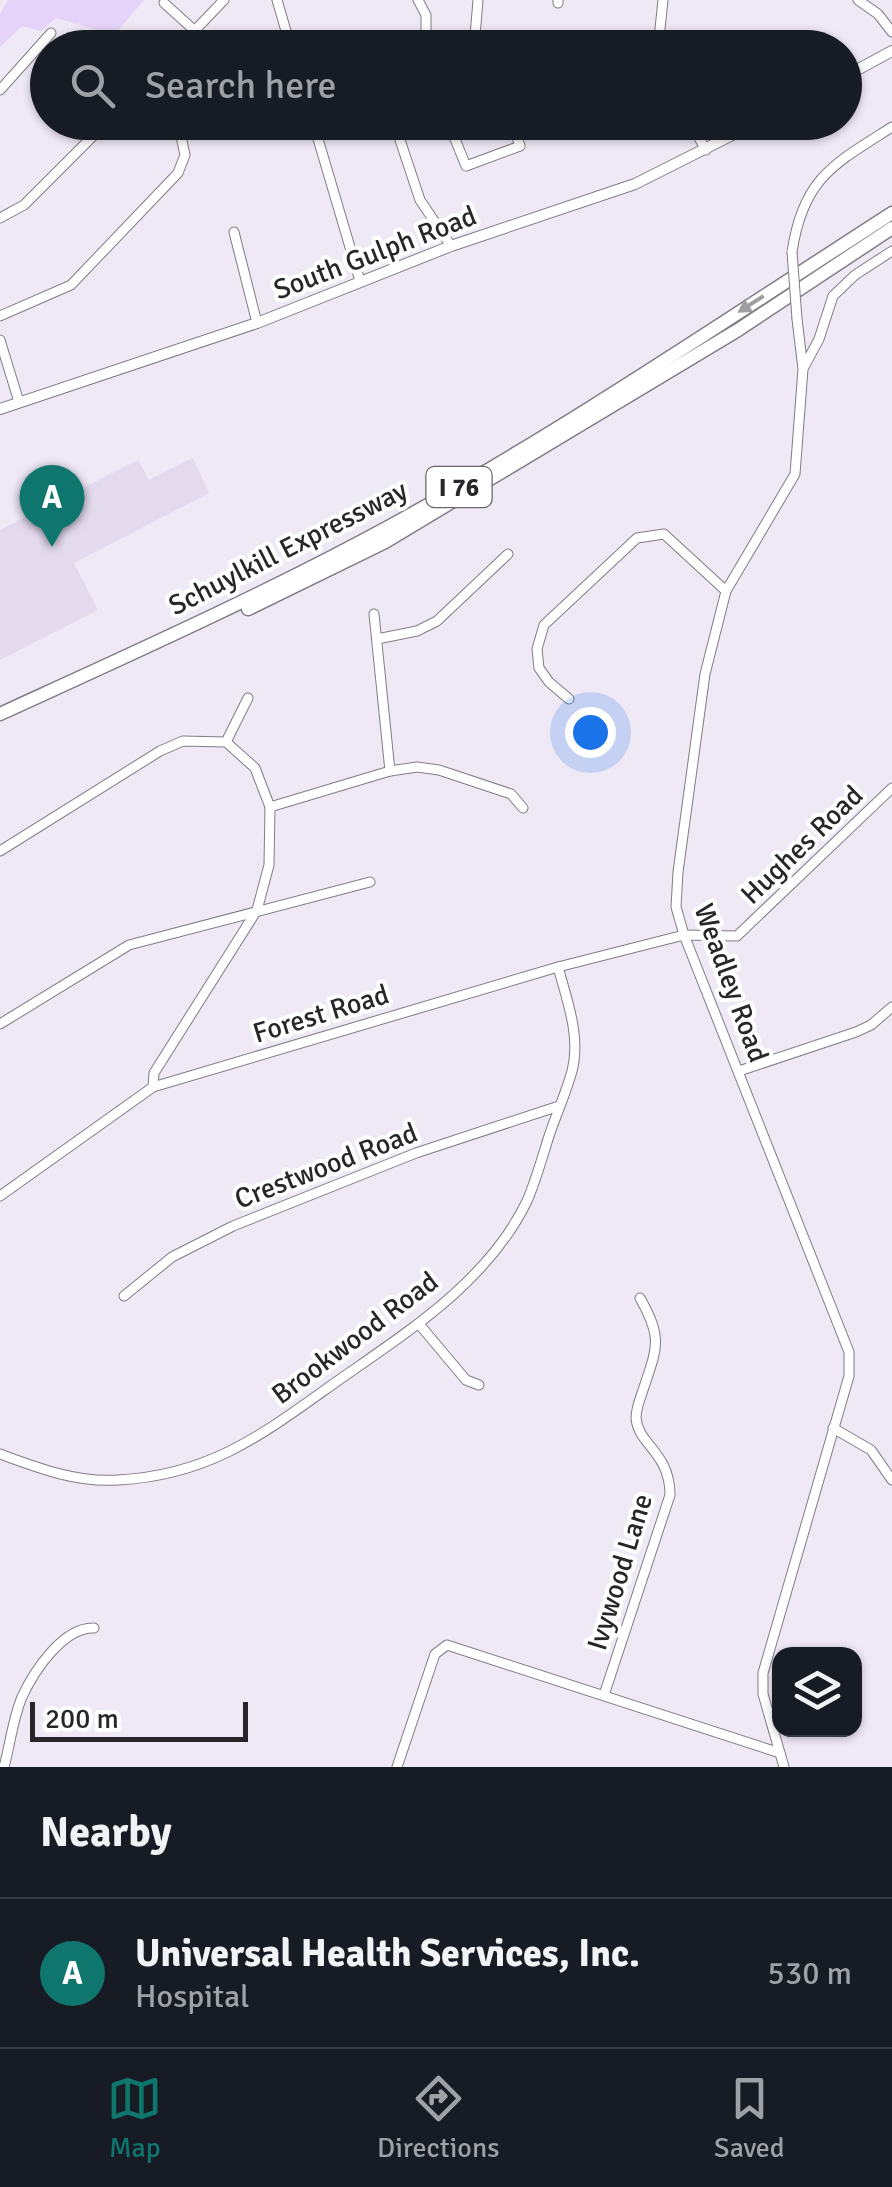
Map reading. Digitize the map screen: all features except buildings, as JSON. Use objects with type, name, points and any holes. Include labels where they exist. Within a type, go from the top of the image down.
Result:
[{"type":"highway","name":"Schuylkill Expressway","points":[[0,714],[254,598],[391,525],[512,456],[892,213]]},
{"type":"highway","name":"Schuylkill Expressway","points":[[0,722],[284,594],[386,542],[738,330],[892,228]]},
{"type":"main road","points":[[862,67],[892,51]]},
{"type":"main road","name":"South Gulph Road","points":[[0,409],[257,323],[451,246],[635,184],[725,140]]},
{"type":"street","points":[[164,3],[194,30],[224,0]]},
{"type":"street","points":[[277,0],[286,30]]},
{"type":"street","points":[[418,0],[426,15],[426,30]]},
{"type":"street","points":[[476,30],[478,0]]},
{"type":"street","points":[[658,30],[663,0]]},
{"type":"street","points":[[858,0],[878,14],[892,32]]},
{"type":"street","points":[[0,90],[30,56]]},
{"type":"street","name":"Weadley Road","points":[[784,1767],[763,1694],[763,1673],[849,1376],[847,1340],[684,935],[676,907],[678,872],[705,674],[726,590],[795,474],[803,369],[792,252],[796,226],[816,185],[832,166],[892,127]]},
{"type":"street","points":[[0,218],[24,205],[88,140]]},
{"type":"street","points":[[0,316],[72,285],[178,173],[185,155],[184,140]]},
{"type":"street","points":[[318,140],[360,281]]},
{"type":"street","points":[[400,140],[420,200],[451,246]]},
{"type":"street","points":[[455,140],[466,166],[520,146],[518,140]]},
{"type":"street","points":[[700,140],[706,150]]},
{"type":"street","points":[[234,232],[257,323]]},
{"type":"street","points":[[803,369],[819,339],[832,296],[892,251]]},
{"type":"street","points":[[0,340],[19,402]]},
{"type":"street","points":[[569,698],[538,668],[537,650],[544,625],[636,538],[664,534],[726,590]]},
{"type":"street","points":[[377,639],[417,631],[437,621],[508,554]]},
{"type":"street","points":[[374,614],[390,771]]},
{"type":"street","points":[[226,742],[248,698]]},
{"type":"street","points":[[0,851],[182,741],[226,742],[254,768],[270,807],[269,865],[257,910],[154,1073],[153,1087]]},
{"type":"street","points":[[270,807],[390,771],[417,767],[440,770],[510,794],[523,808]]},
{"type":"street","name":"Hughes Road","points":[[684,935],[738,936],[892,788]]},
{"type":"street","points":[[0,1024],[129,945],[370,882]]},
{"type":"street","name":"Forest Road","points":[[0,1196],[153,1087],[558,967],[684,935]]},
{"type":"street","name":"Brookwood Road","points":[[0,1454],[55,1474],[115,1481],[213,1461],[268,1431],[419,1324],[477,1273],[526,1202],[573,1068],[571,1014],[558,967]]},
{"type":"street","points":[[738,1071],[856,1032],[892,1007]]},
{"type":"street","name":"Crestwood Road","points":[[124,1296],[172,1257],[234,1226],[416,1153],[559,1106]]},
{"type":"street","name":"Ivywood Lane","points":[[604,1695],[670,1495],[664,1461],[644,1438],[637,1422],[637,1408],[658,1340],[640,1298]]},
{"type":"street","points":[[419,1324],[466,1380],[479,1384]]},
{"type":"street","points":[[833,1428],[871,1450],[892,1480]]},
{"type":"street","points":[[4,1767],[22,1698],[42,1663],[64,1640],[83,1628],[94,1628]]},
{"type":"street","points":[[397,1767],[435,1654],[453,1645],[780,1753]]},
{"type":"shaded area","points":[[8,0],[144,0],[118,30],[97,30],[56,18],[42,30],[22,26],[0,47],[0,14]]},
{"type":"shaded area","points":[[193,458],[209,493],[74,563],[98,610],[0,660],[0,530],[138,460],[149,480]]},
{"type":"place","name":"Universal Health Services, Inc.","points":[[52,547]]}]
